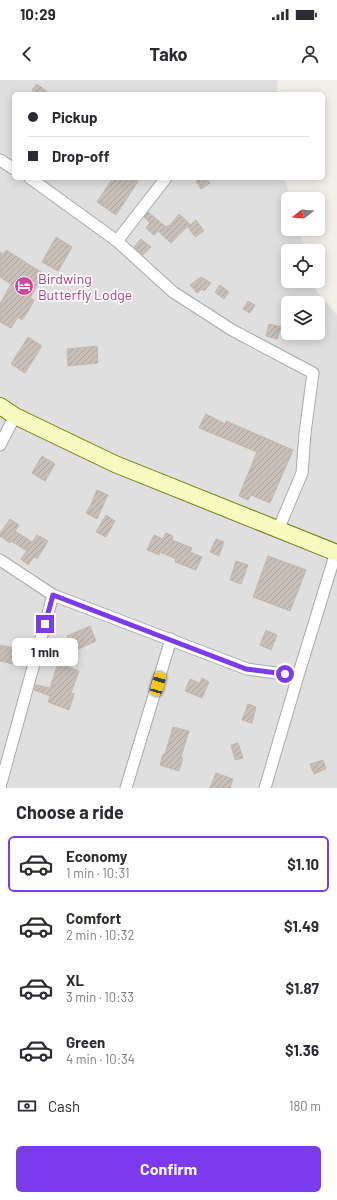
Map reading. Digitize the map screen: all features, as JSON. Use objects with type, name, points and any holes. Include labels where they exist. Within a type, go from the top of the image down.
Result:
[{"type":"main road","points":[[0,406],[15,416],[115,464],[336,553]]},
{"type":"street","points":[[0,160],[12,168]]},
{"type":"street","points":[[33,180],[117,241],[173,292],[232,330],[313,373],[305,433],[302,473],[278,530]]},
{"type":"street","points":[[117,241],[164,180]]},
{"type":"street","points":[[0,445],[15,416]]},
{"type":"street","points":[[265,788],[336,553]]},
{"type":"street","points":[[0,560],[53,595],[246,669],[298,676]]},
{"type":"street","points":[[0,787],[53,595]]},
{"type":"street","points":[[126,788],[171,639]]},
{"type":"shaded area","points":[[0,80],[278,80],[276,92],[12,92],[12,180],[285,180],[288,192],[281,192],[281,236],[301,236],[303,244],[281,244],[281,288],[315,288],[321,296],[281,296],[281,340],[325,340],[325,301],[337,315],[337,788],[0,788]]},
{"type":"building","points":[[37,84],[47,92],[34,92],[32,90]]},
{"type":"building","points":[[112,180],[139,180],[116,215],[97,202]]},
{"type":"building","points":[[208,180],[210,183],[201,189],[196,181]]},
{"type":"building","points":[[148,212],[166,227],[168,225],[169,226],[179,214],[190,224],[171,243],[158,231],[154,235],[146,228],[150,223],[144,217]]},
{"type":"building","points":[[196,220],[204,231],[195,237],[188,227]]},
{"type":"building","points":[[56,237],[72,247],[58,271],[42,262]]},
{"type":"building","points":[[141,239],[151,247],[143,255],[134,247]]},
{"type":"building","name":"Birdwing Butterfly Lodge","points":[[6,250],[44,274],[30,298],[34,300],[29,310],[22,320],[18,317],[11,328],[0,322],[0,304],[11,284],[0,277],[0,252],[4,254]]},
{"type":"building","points":[[201,277],[211,283],[204,291],[202,289],[197,293],[190,285]]},
{"type":"building","points":[[220,285],[229,292],[224,299],[215,292]]},
{"type":"building","points":[[248,301],[255,305],[250,313],[243,309]]},
{"type":"building","points":[[269,324],[281,327],[277,339],[266,336]]},
{"type":"building","points":[[28,337],[42,346],[25,373],[11,364]]},
{"type":"building","points":[[97,346],[98,363],[68,366],[67,349]]},
{"type":"building","points":[[206,414],[225,424],[226,421],[293,450],[270,503],[251,495],[248,500],[239,496],[257,452],[199,428]]},
{"type":"building","points":[[42,456],[55,464],[45,481],[32,473]]},
{"type":"building","points":[[97,490],[108,495],[97,519],[86,513]]},
{"type":"building","points":[[106,515],[115,521],[106,537],[96,532]]},
{"type":"building","points":[[10,519],[19,525],[15,531],[32,542],[37,535],[48,541],[37,559],[34,557],[28,565],[21,559],[27,551],[11,541],[10,543],[0,536],[0,533]]},
{"type":"building","points":[[166,533],[173,536],[172,540],[192,548],[190,552],[202,557],[196,570],[175,562],[176,559],[160,552],[159,555],[147,550],[154,535],[163,539]]},
{"type":"building","points":[[216,539],[224,542],[219,556],[210,552]]},
{"type":"building","points":[[268,556],[306,570],[290,611],[253,597]]},
{"type":"building","points":[[236,561],[248,565],[241,584],[230,580]]},
{"type":"building","points":[[90,626],[96,641],[74,651],[67,636]]},
{"type":"building","points":[[266,630],[277,635],[271,650],[260,645]]},
{"type":"building","points":[[0,645],[26,651],[22,666],[0,661]]},
{"type":"building","points":[[58,663],[79,671],[71,693],[74,694],[69,710],[48,702],[50,696],[34,690],[36,685],[50,688]]},
{"type":"building","points":[[202,678],[209,682],[202,698],[185,691],[190,679],[200,683]]},
{"type":"building","points":[[248,704],[256,707],[252,723],[242,720]]},
{"type":"building","points":[[173,727],[189,731],[181,757],[183,758],[179,771],[160,765]]},
{"type":"building","points":[[238,743],[243,758],[235,760],[231,745]]},
{"type":"building","points":[[323,760],[326,769],[314,774],[310,764]]},
{"type":"building","points":[[216,773],[233,779],[230,788],[210,788]]},
{"type":"place","name":"Birdwing Butterfly Lodge","points":[[24,286]]},
{"type":"route","points":[[45,624],[53,595],[246,669],[285,674]]}]
